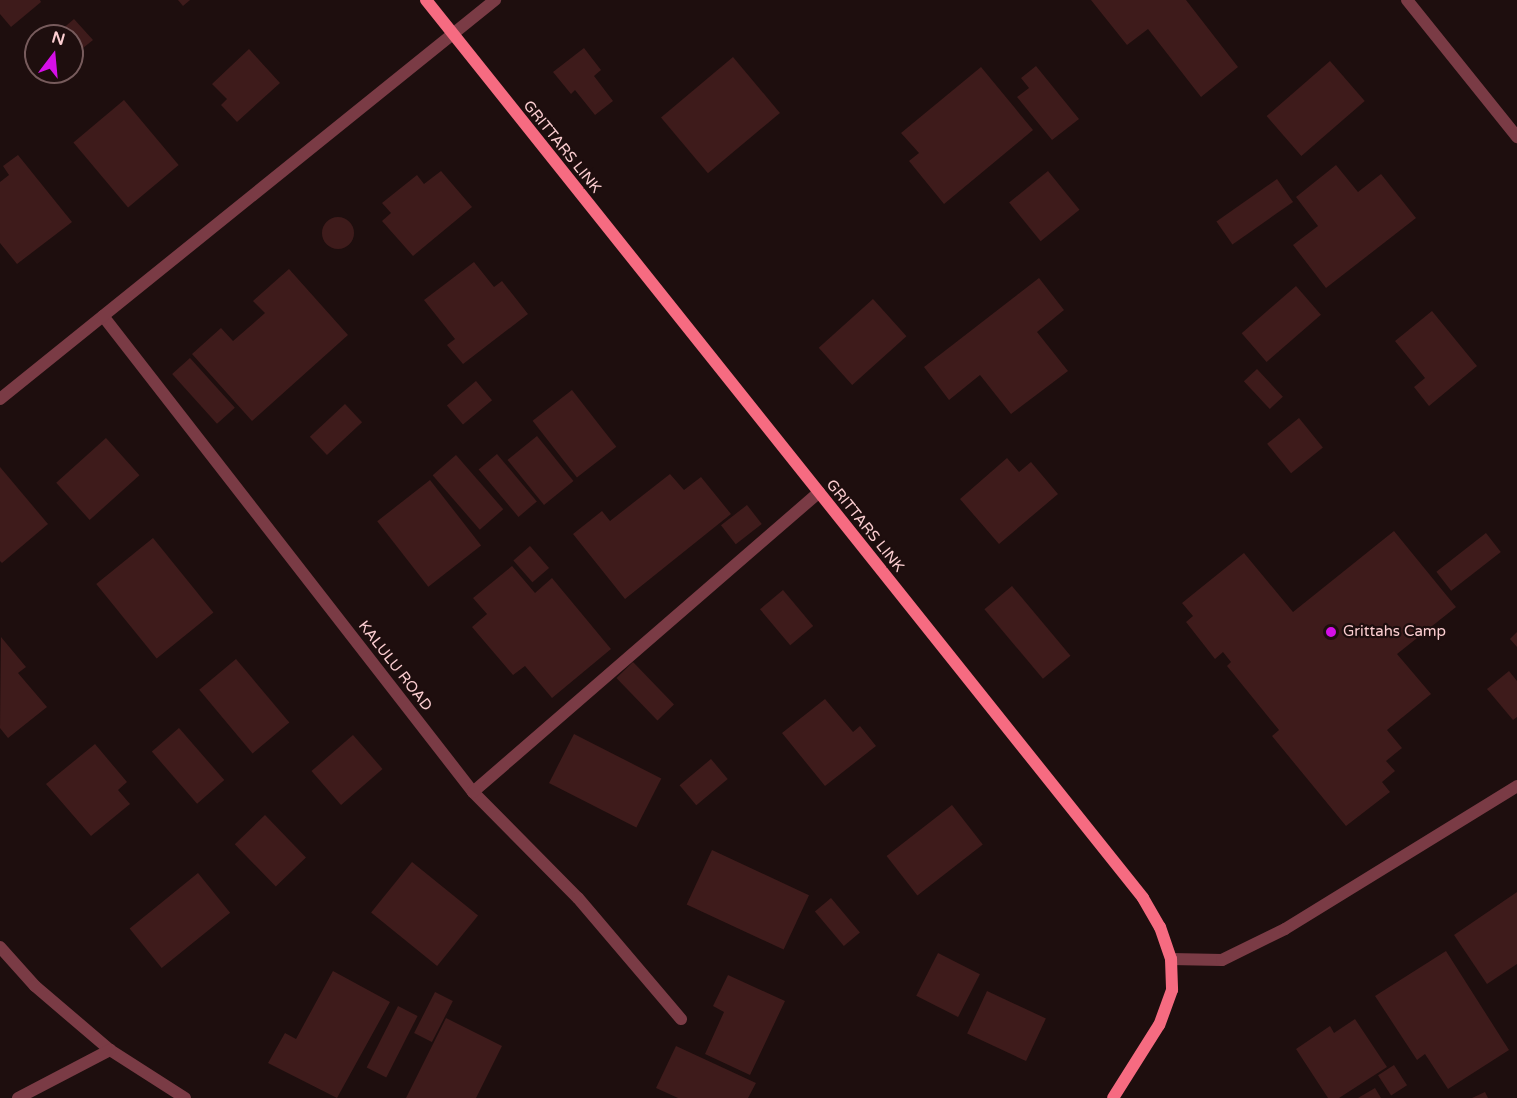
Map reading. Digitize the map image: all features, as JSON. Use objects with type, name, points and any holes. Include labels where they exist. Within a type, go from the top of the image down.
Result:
[{"type":"street","name":"GRITTARS LINK","points":[[426,0],[1143,898],[1161,927],[1171,959],[1172,990],[1159,1025],[1113,1098]]},
{"type":"street","points":[[0,399],[495,0]]},
{"type":"street","points":[[1407,0],[1517,137]]},
{"type":"street","name":"KALULU ROAD","points":[[103,316],[473,792],[579,898],[681,1019]]},
{"type":"street","points":[[473,792],[819,492]]},
{"type":"street","points":[[1171,959],[1222,960],[1285,929],[1517,786]]},
{"type":"street","points":[[0,947],[35,986],[110,1050],[185,1098]]},
{"type":"street","points":[[18,1098],[110,1050]]},
{"type":"building","points":[[0,0],[40,0],[41,2],[11,27],[0,14]]},
{"type":"building","points":[[178,0],[190,0],[183,6]]},
{"type":"building","points":[[1091,0],[1186,0],[1238,67],[1201,97],[1148,29],[1127,45]]},
{"type":"building","points":[[74,19],[79,24],[68,24]]},
{"type":"building","points":[[84,30],[93,40],[84,47]]},
{"type":"building","points":[[584,48],[601,70],[594,76],[613,101],[595,115],[575,90],[571,94],[553,72]]},
{"type":"building","points":[[249,49],[280,83],[237,122],[221,105],[227,99],[212,84]]},
{"type":"building","points":[[733,57],[780,113],[708,173],[661,117]]},
{"type":"building","points":[[1330,61],[1365,101],[1301,156],[1267,116]]},
{"type":"building","points":[[1036,66],[1079,119],[1052,140],[1017,97],[1029,88],[1021,78]]},
{"type":"building","points":[[981,67],[1033,130],[944,204],[909,161],[919,153],[901,133]]},
{"type":"building","points":[[124,100],[179,165],[128,208],[73,142]]},
{"type":"building","points":[[18,155],[72,222],[17,264],[0,243],[0,182],[9,175],[3,166]]},
{"type":"building","points":[[1336,165],[1358,192],[1381,174],[1416,218],[1326,288],[1293,245],[1318,226],[1296,197]]},
{"type":"building","points":[[441,171],[472,207],[413,256],[382,221],[391,213],[382,203],[417,175],[424,184]]},
{"type":"building","points":[[1048,171],[1079,210],[1041,241],[1009,202]]},
{"type":"building","points":[[1277,179],[1293,202],[1232,244],[1216,221]]},
{"type":"building","points":[[338,217],[350,221],[354,233],[350,245],[338,249],[326,245],[322,233],[326,221]]},
{"type":"building","points":[[474,262],[494,287],[502,281],[528,314],[463,364],[447,345],[455,339],[424,300]]},
{"type":"building","points":[[289,269],[348,335],[252,421],[192,354],[221,328],[233,341],[265,313],[253,301]]},
{"type":"building","points":[[1039,278],[1064,310],[1037,332],[1068,371],[1011,414],[980,375],[949,400],[924,367]]},
{"type":"building","points":[[1296,286],[1321,315],[1267,362],[1242,333]]},
{"type":"building","points":[[873,299],[906,336],[852,385],[819,348]]},
{"type":"building","points":[[1432,311],[1477,366],[1429,406],[1414,387],[1425,378],[1395,341]]},
{"type":"building","points":[[190,358],[235,408],[217,424],[172,374]]},
{"type":"building","points":[[1257,369],[1283,397],[1270,409],[1244,381]]},
{"type":"building","points":[[476,381],[492,400],[463,425],[447,405]]},
{"type":"building","points":[[572,390],[616,447],[577,478],[533,421]]},
{"type":"building","points":[[345,404],[362,422],[327,455],[310,437]]},
{"type":"building","points":[[1299,418],[1323,448],[1291,473],[1267,444]]},
{"type":"building","points":[[537,436],[574,481],[544,505],[507,460]]},
{"type":"building","points":[[106,438],[139,475],[90,520],[56,483]]},
{"type":"building","points":[[497,454],[537,501],[518,517],[479,469]]},
{"type":"building","points":[[456,455],[503,509],[480,530],[433,475]]},
{"type":"building","points":[[1007,458],[1019,472],[1031,462],[1058,494],[999,544],[960,499]]},
{"type":"building","points":[[0,467],[48,524],[2,563],[0,561]]},
{"type":"building","points":[[670,474],[684,490],[701,477],[731,514],[625,599],[573,534],[602,511],[610,521]]},
{"type":"building","points":[[430,480],[481,545],[428,587],[377,521]]},
{"type":"building","points":[[747,505],[762,524],[736,544],[721,525]]},
{"type":"building","points":[[1394,531],[1456,607],[1397,654],[1431,694],[1387,730],[1402,748],[1386,761],[1395,771],[1382,782],[1390,792],[1346,826],[1272,736],[1279,730],[1227,666],[1231,662],[1223,652],[1215,659],[1186,622],[1193,616],[1182,603],[1244,553],[1293,612]]},
{"type":"building","points":[[1486,533],[1501,552],[1451,591],[1436,572]]},
{"type":"building","points":[[153,538],[213,613],[157,659],[96,584]]},
{"type":"building","points":[[530,546],[549,568],[532,582],[513,560]]},
{"type":"building","points":[[512,566],[535,593],[552,578],[611,649],[552,698],[525,666],[513,675],[472,627],[487,614],[473,598]]},
{"type":"building","points":[[1012,586],[1070,656],[1043,679],[984,609]]},
{"type":"building","points":[[783,590],[813,626],[790,645],[760,609]]},
{"type":"building","points":[[1517,632],[1517,647],[1510,639]]},
{"type":"building","points":[[1,637],[26,667],[18,673],[47,707],[8,738],[0,728]]},
{"type":"building","points":[[236,659],[289,723],[253,753],[199,690]]},
{"type":"building","points":[[633,662],[674,704],[657,720],[616,678]]},
{"type":"building","points":[[1509,671],[1517,681],[1517,717],[1513,720],[1487,689]]},
{"type":"building","points":[[825,699],[853,732],[860,726],[876,746],[825,786],[782,733]]},
{"type":"building","points":[[179,728],[224,780],[197,804],[152,752]]},
{"type":"building","points":[[574,734],[661,778],[636,827],[549,783]]},
{"type":"building","points":[[353,735],[383,769],[341,805],[311,771]]},
{"type":"building","points":[[95,744],[127,782],[118,790],[130,804],[91,836],[46,784]]},
{"type":"building","points":[[711,759],[728,779],[696,805],[680,785]]},
{"type":"building","points":[[952,805],[983,844],[917,896],[887,856]]},
{"type":"building","points":[[265,815],[306,857],[276,887],[235,844]]},
{"type":"building","points":[[712,850],[809,895],[784,950],[687,904]]},
{"type":"building","points":[[412,862],[478,915],[437,966],[371,913]]},
{"type":"building","points":[[198,873],[230,913],[162,968],[130,928]]},
{"type":"building","points":[[1517,892],[1517,964],[1487,984],[1454,935]]},
{"type":"building","points":[[831,898],[860,932],[844,946],[815,911]]},
{"type":"building","points":[[1446,951],[1509,1050],[1448,1089],[1425,1054],[1417,1060],[1375,996]]},
{"type":"building","points":[[938,953],[980,974],[958,1017],[916,996]]},
{"type":"building","points":[[333,971],[390,1002],[337,1098],[268,1063],[285,1033],[296,1039]]},
{"type":"building","points":[[728,975],[785,1001],[750,1075],[705,1054],[724,1012],[713,1006]]},
{"type":"building","points":[[987,991],[1046,1018],[1026,1061],[967,1034]]},
{"type":"building","points":[[435,992],[453,1001],[432,1042],[414,1033]]},
{"type":"building","points":[[398,1006],[418,1016],[386,1077],[367,1067]]},
{"type":"building","points":[[446,1018],[502,1046],[476,1098],[406,1098]]},
{"type":"building","points":[[1355,1019],[1387,1067],[1339,1098],[1328,1098],[1296,1049],[1330,1026],[1334,1033]]},
{"type":"building","points":[[676,1046],[756,1083],[748,1098],[678,1098],[656,1088]]},
{"type":"building","points":[[1394,1065],[1407,1085],[1391,1095],[1378,1075]]},
{"type":"building","points":[[1375,1088],[1381,1098],[1358,1098]]},
{"type":"building","points":[[1485,1092],[1488,1098],[1472,1098]]},
{"type":"place","name":"Grittahs Camp","points":[[1331,632]]}]
